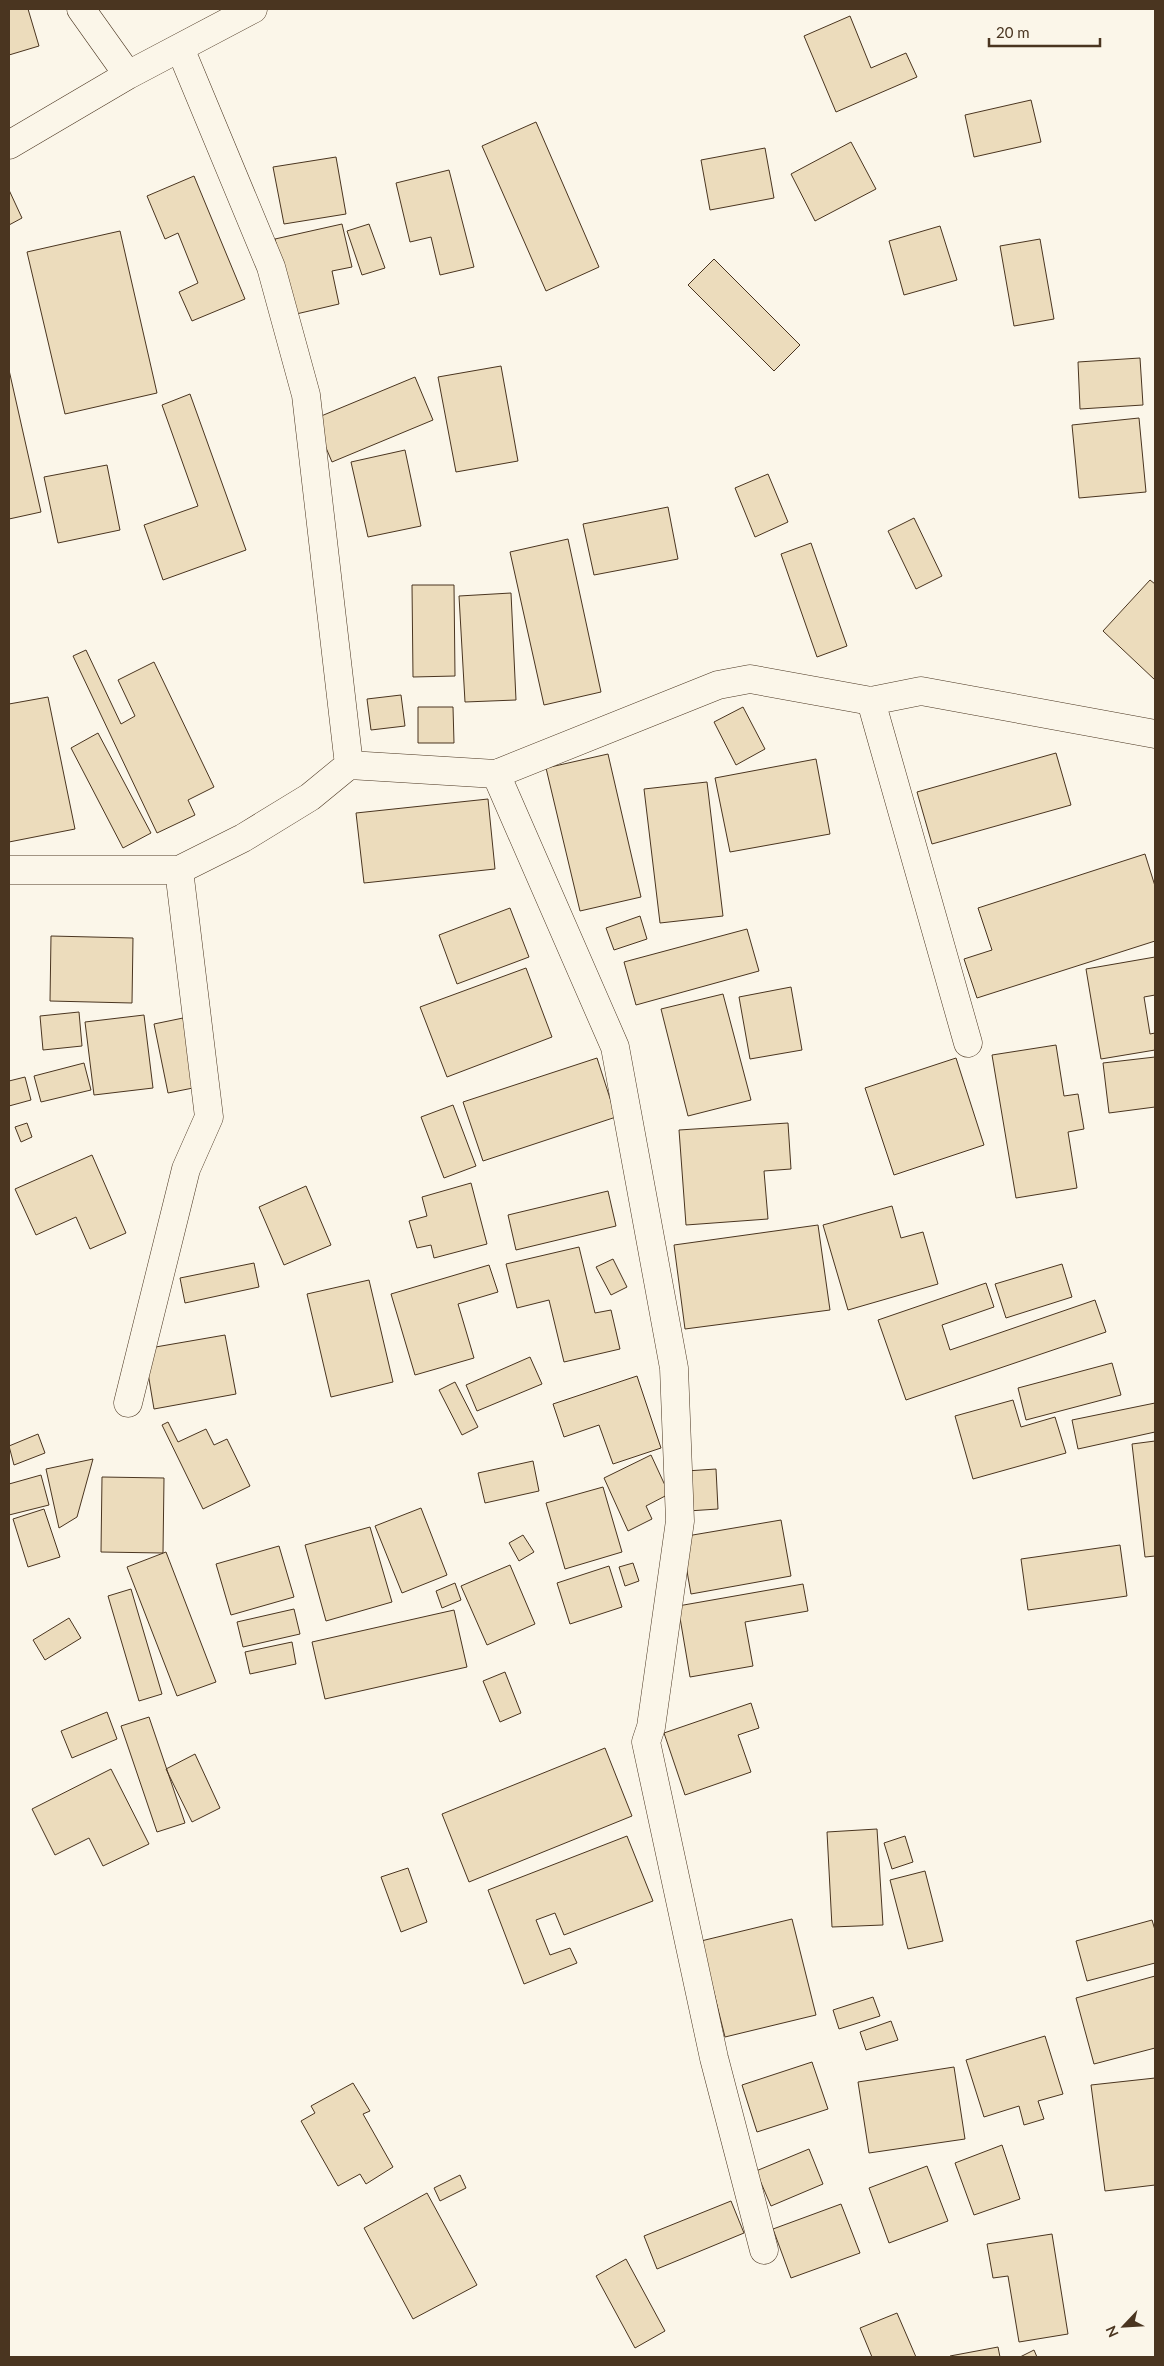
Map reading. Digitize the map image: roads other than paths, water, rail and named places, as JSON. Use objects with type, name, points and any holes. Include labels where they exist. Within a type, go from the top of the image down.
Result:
[{"type":"street","points":[[81,9],[128,75]]},
{"type":"street","points":[[9,145],[128,75],[254,9]]},
{"type":"street","points":[[180,48],[271,267],[306,395],[349,765]]},
{"type":"street","points":[[9,870],[179,870],[243,838],[310,797],[349,765],[496,774],[718,685],[750,679],[871,701],[921,691],[1155,734]]},
{"type":"street","points":[[871,701],[968,1043]]},
{"type":"street","points":[[496,774],[614,1047],[674,1368],[680,1521],[651,1727],[646,1742],[714,2058],[764,2250]]},
{"type":"street","points":[[128,1403],[186,1169],[209,1117],[179,870]]}]
